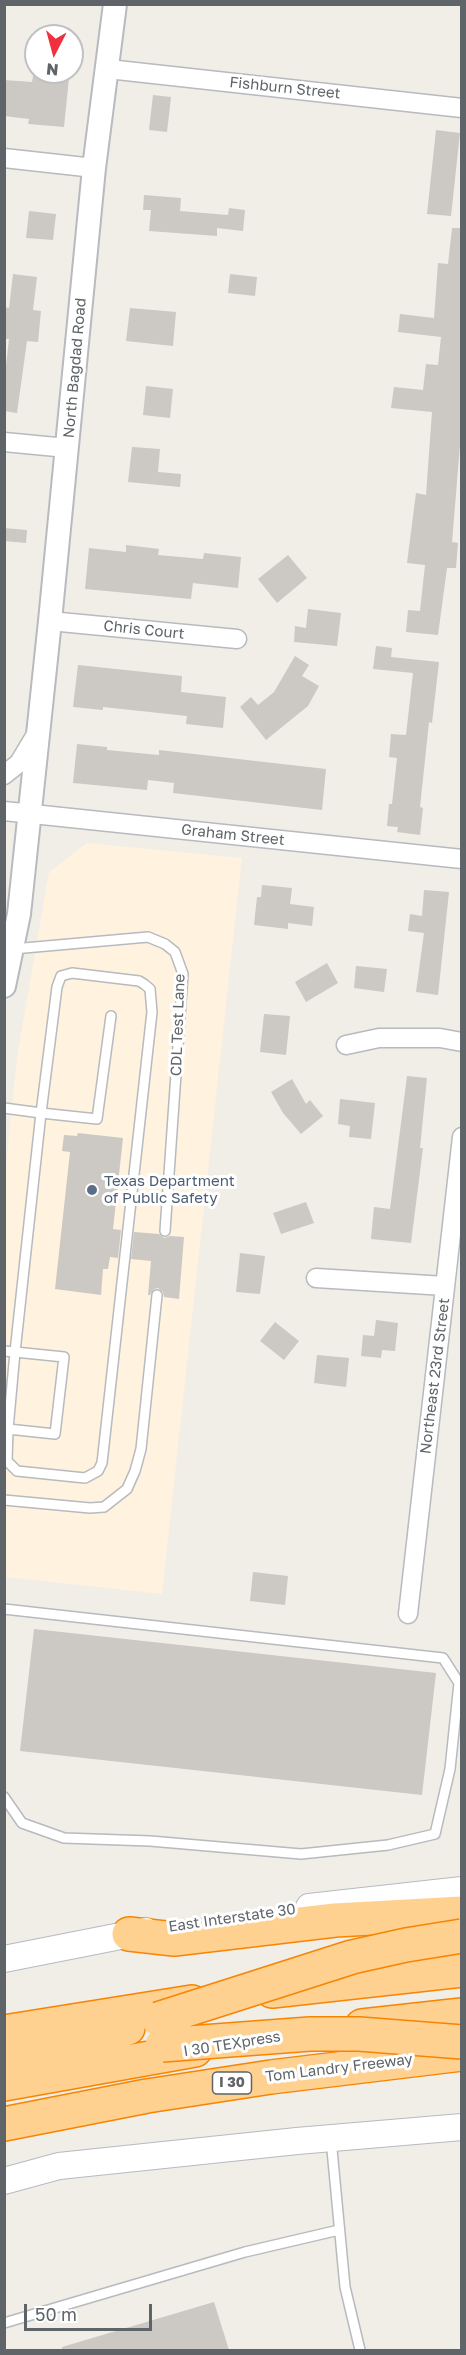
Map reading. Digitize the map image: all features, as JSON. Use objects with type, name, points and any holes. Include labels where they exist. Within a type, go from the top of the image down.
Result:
[{"type":"highway","points":[[129,1934],[174,1939],[335,1920],[462,1913]]},
{"type":"highway","points":[[462,1936],[352,1957],[4,2066],[162,2045],[262,2036],[359,2034],[462,2042]]},
{"type":"highway","points":[[4,2032],[146,2007],[462,1970]]},
{"type":"highway","name":"I 30 TEXpress","points":[[4,2084],[262,2039],[462,2015]]},
{"type":"highway","name":"Tom Landry Freeway","points":[[4,2124],[147,2096],[271,2077],[462,2054]]},
{"type":"main road","name":"East Interstate 30","points":[[6,1958],[129,1934],[284,1910],[462,1890]]},
{"type":"main road","points":[[4,2181],[59,2166],[462,2127]]},
{"type":"street","name":"North Bagdad Road","points":[[4,986],[19,914],[94,168],[115,4]]},
{"type":"street","name":"Fishburn Street","points":[[108,69],[462,108]]},
{"type":"street","points":[[4,158],[94,168]]},
{"type":"street","points":[[4,442],[67,448]]},
{"type":"street","name":"Chris Court","points":[[50,621],[237,639]]},
{"type":"street","name":"North Bagdad Road","points":[[4,775],[19,763],[38,731]]},
{"type":"street","name":"Graham Street","points":[[4,812],[461,859]]},
{"type":"street","points":[[461,859],[462,852]]},
{"type":"street","points":[[346,1045],[379,1038],[440,1038],[462,1042]]},
{"type":"street","name":"Northeast 23rd Street","points":[[408,1614],[462,1137]]},
{"type":"street","points":[[316,1278],[446,1286]]},
{"type":"lane","name":"CDL Test Lane","points":[[12,950],[148,937],[175,952],[183,974],[165,1231]]},
{"type":"lane","points":[[72,973],[139,981],[150,989],[152,1012],[102,1463],[98,1470],[85,1478],[17,1471],[7,1461],[15,1352],[57,987],[61,976],[72,973]]},
{"type":"lane","points":[[4,1108],[97,1119],[111,1016]]},
{"type":"lane","points":[[4,1500],[90,1508],[104,1507],[127,1489],[141,1449],[157,1295]]},
{"type":"lane","points":[[4,1351],[64,1357],[55,1434],[8,1429]]},
{"type":"lane","points":[[4,1609],[443,1658],[459,1683],[450,1769],[435,1834],[388,1845],[301,1854],[150,1841],[64,1838],[22,1823],[4,1797]]},
{"type":"lane","points":[[330,2138],[345,2287],[360,2350]]},
{"type":"lane","points":[[4,2323],[245,2252],[339,2230]]},
{"type":"shaded area","points":[[87,843],[242,858],[162,1594],[5,1577],[5,1175],[17,1057],[49,872]]},
{"type":"building","points":[[4,80],[24,81],[24,84],[68,84],[64,127],[28,124],[29,119],[4,116]]},
{"type":"building","points":[[153,95],[171,97],[167,132],[149,130]]},
{"type":"building","points":[[436,130],[460,133],[451,216],[427,214]]},
{"type":"building","points":[[144,195],[181,198],[180,211],[228,215],[229,208],[245,210],[243,231],[217,228],[217,236],[149,231],[151,210],[143,210]]},
{"type":"building","points":[[29,211],[56,214],[53,240],[26,238]]},
{"type":"building","points":[[452,228],[462,228],[462,421],[452,542],[458,543],[456,568],[447,568],[438,635],[406,632],[408,610],[420,611],[425,565],[407,563],[416,493],[426,495],[432,412],[391,408],[394,387],[423,390],[426,364],[438,365],[441,337],[398,332],[400,314],[434,318],[438,263],[448,264]]},
{"type":"building","points":[[13,274],[37,277],[33,310],[41,311],[38,342],[27,341],[17,413],[4,411],[4,383],[9,339],[4,339],[4,307],[9,308]]},
{"type":"building","points":[[230,274],[257,277],[255,296],[228,293]]},
{"type":"building","points":[[130,308],[176,312],[173,346],[126,341]]},
{"type":"building","points":[[146,386],[173,389],[170,418],[143,415]]},
{"type":"building","points":[[132,447],[160,449],[158,472],[181,474],[180,487],[128,482]]},
{"type":"building","points":[[4,528],[27,530],[26,543],[4,541]]},
{"type":"building","points":[[126,545],[159,549],[158,555],[203,559],[204,553],[241,557],[238,588],[193,583],[191,599],[85,589],[89,548],[126,552]]},
{"type":"building","points":[[288,555],[307,578],[277,603],[258,579]]},
{"type":"building","points":[[308,609],[341,613],[337,646],[294,642],[295,626],[306,628]]},
{"type":"building","points":[[376,646],[392,648],[391,657],[439,662],[432,723],[429,722],[420,807],[423,808],[420,835],[397,832],[398,827],[387,826],[397,758],[389,757],[391,734],[406,735],[413,673],[373,669]]},
{"type":"building","points":[[295,656],[309,665],[302,676],[319,686],[308,706],[266,740],[240,707],[251,697],[258,705],[274,692]]},
{"type":"building","points":[[78,665],[182,676],[181,692],[226,697],[223,728],[186,724],[187,716],[103,707],[103,710],[73,707]]},
{"type":"building","points":[[77,744],[107,747],[107,750],[159,755],[159,750],[326,769],[322,810],[173,793],[174,783],[148,780],[147,790],[73,783]]},
{"type":"building","points":[[262,885],[292,888],[290,904],[314,907],[312,926],[288,923],[288,929],[254,925],[257,897],[261,897]]},
{"type":"building","points":[[424,890],[449,892],[438,995],[416,992],[424,933],[408,931],[410,914],[422,916]]},
{"type":"building","points":[[327,963],[338,983],[306,1002],[295,982]]},
{"type":"building","points":[[356,966],[387,969],[384,992],[354,988]]},
{"type":"building","points":[[264,1014],[290,1016],[286,1055],[260,1052]]},
{"type":"building","points":[[407,1076],[427,1078],[420,1148],[423,1148],[411,1243],[371,1239],[374,1207],[390,1209]]},
{"type":"building","points":[[292,1079],[306,1104],[310,1100],[323,1116],[301,1134],[283,1113],[271,1092]]},
{"type":"building","points":[[340,1099],[375,1103],[371,1139],[349,1137],[350,1126],[338,1124]]},
{"type":"building","name":"Texas Department of Public Safety","points":[[78,1133],[123,1138],[113,1229],[121,1230],[118,1258],[110,1257],[108,1269],[103,1269],[101,1295],[55,1289],[70,1152],[62,1151],[64,1135],[77,1136]]},
{"type":"building","points":[[306,1202],[314,1223],[281,1234],[273,1213]]},
{"type":"building","points":[[134,1232],[159,1234],[164,1238],[184,1237],[179,1299],[164,1297],[163,1292],[158,1288],[148,1295],[151,1261],[131,1259]]},
{"type":"building","points":[[240,1253],[265,1256],[260,1294],[236,1292]]},
{"type":"building","points":[[376,1320],[398,1323],[395,1351],[382,1350],[381,1358],[361,1356],[363,1335],[374,1336]]},
{"type":"building","points":[[275,1322],[299,1341],[284,1360],[260,1341]]},
{"type":"building","points":[[317,1355],[349,1358],[346,1387],[314,1383]]},
{"type":"building","points":[[253,1572],[288,1576],[285,1605],[250,1601]]},
{"type":"building","points":[[34,1629],[436,1673],[422,1795],[20,1751]]},
{"type":"building","points":[[214,2302],[229,2350],[62,2350],[62,2347]]},
{"type":"place","name":"Texas Department of Public Safety","points":[[92,1190]]}]
